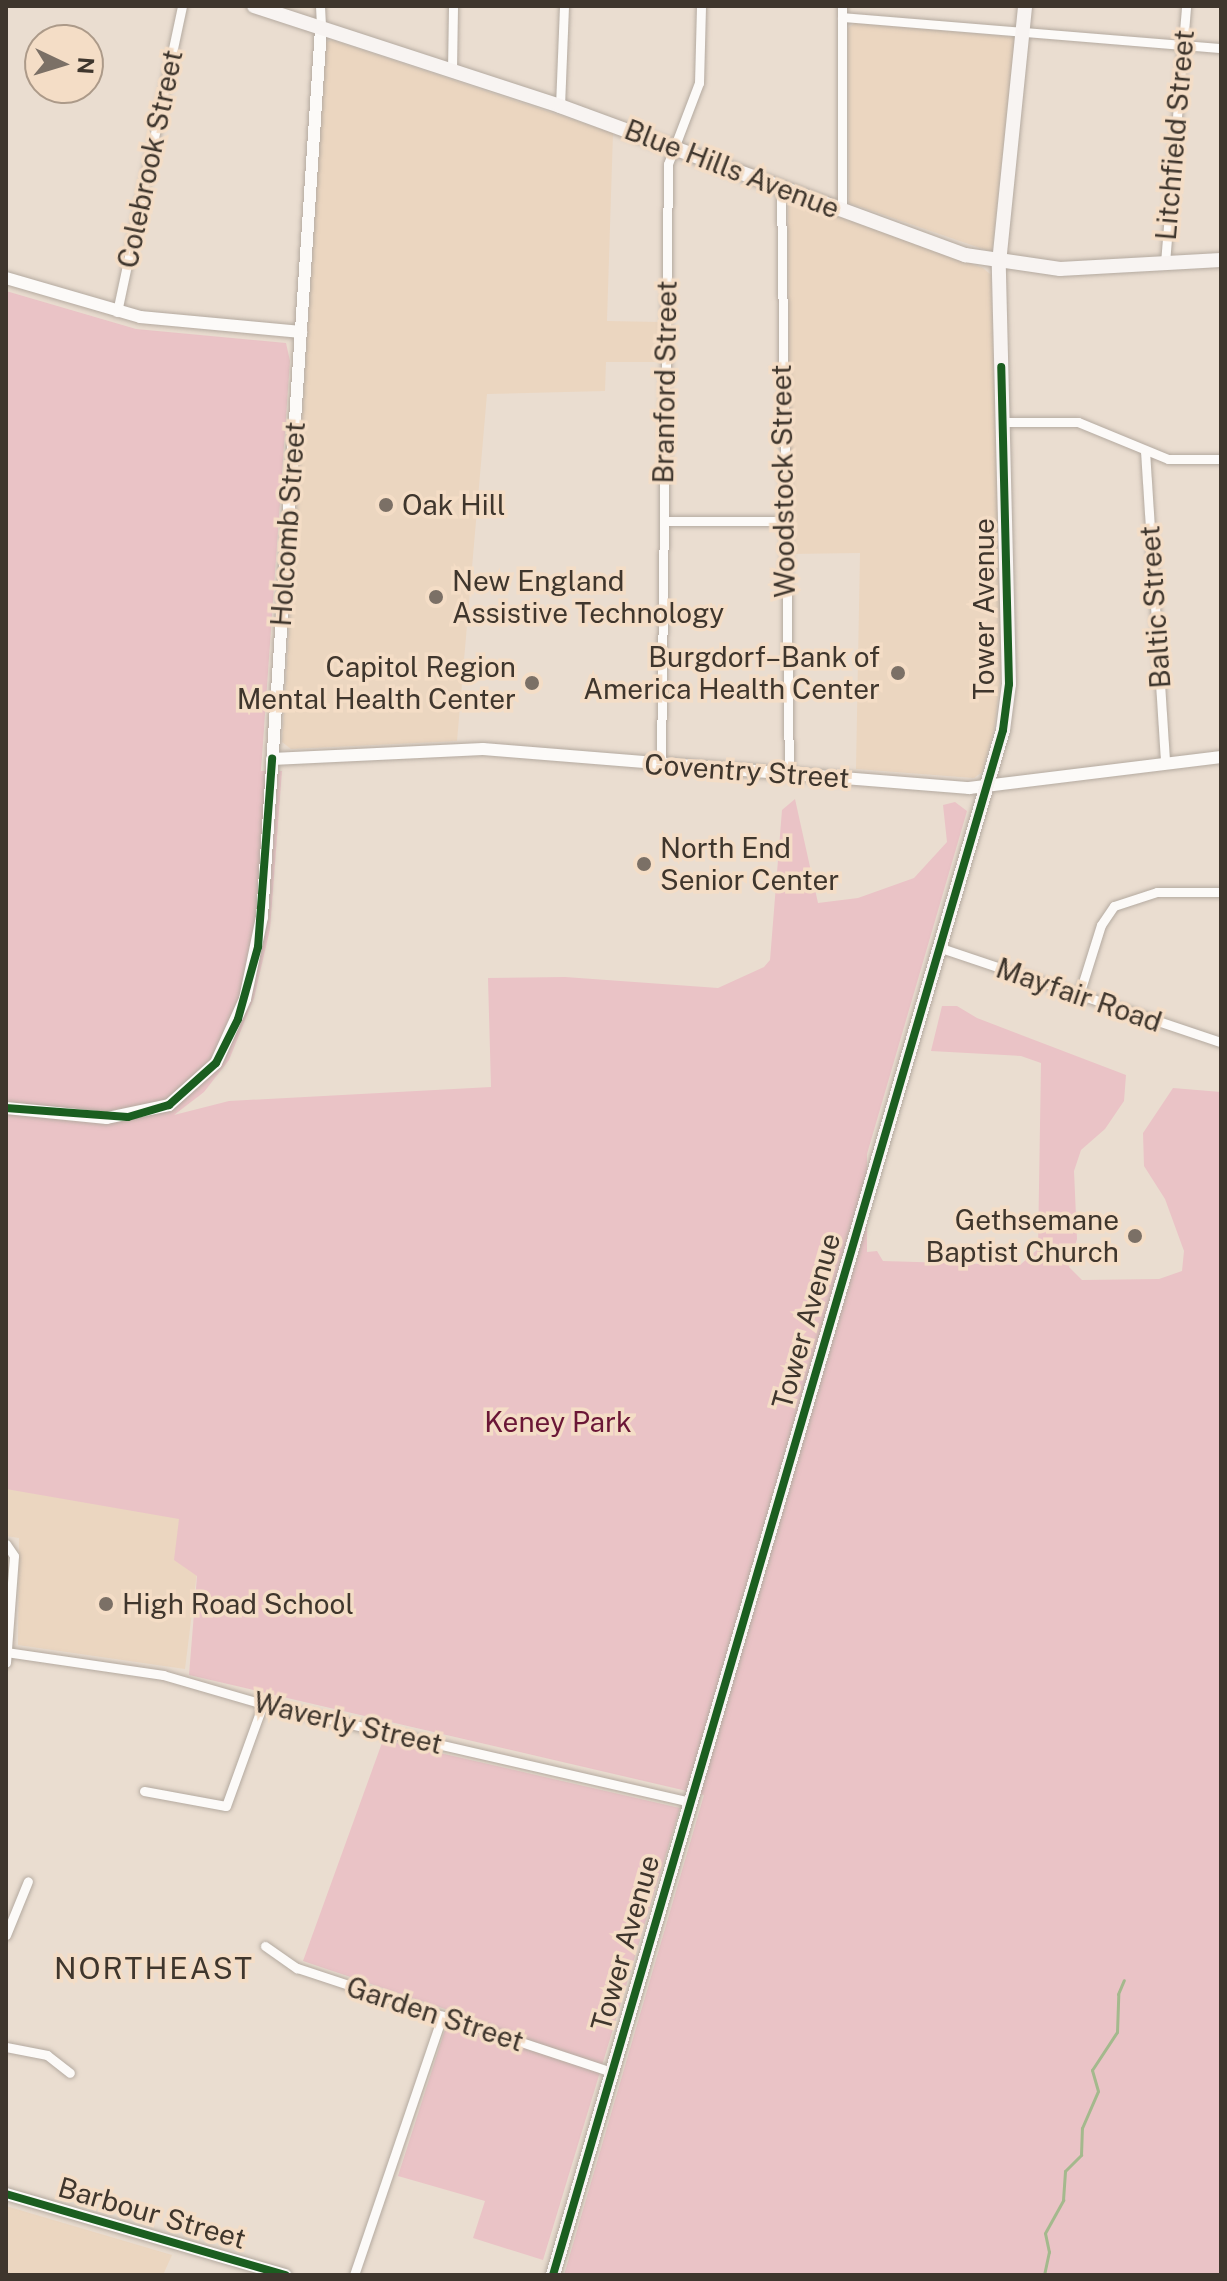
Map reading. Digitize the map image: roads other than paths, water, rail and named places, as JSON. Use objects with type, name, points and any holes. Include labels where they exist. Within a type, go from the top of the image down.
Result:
[{"type":"main road","name":"Blue Hills Avenue","points":[[254,6],[560,106],[842,211],[999,263],[1060,269],[1221,260]]},
{"type":"main road","name":"Tower Avenue","points":[[553,2275],[987,786],[1009,684],[999,263],[1025,6]]},
{"type":"street","name":"Colebrook Street","points":[[117,312],[182,6]]},
{"type":"street","name":"Holcomb Street","points":[[6,1108],[107,1118],[152,1112],[193,1088],[230,1038],[260,932],[321,28],[320,6]]},
{"type":"street","points":[[452,71],[453,6]]},
{"type":"street","points":[[560,106],[564,6]]},
{"type":"street","name":"Branford Street","points":[[661,764],[668,164],[699,83],[701,6]]},
{"type":"street","name":"Litchfield Street","points":[[1165,263],[1186,6]]},
{"type":"street","points":[[842,211],[842,11],[1221,48]]},
{"type":"street","name":"Woodstock Street","points":[[781,188],[783,521],[789,773]]},
{"type":"street","points":[[6,278],[117,312],[205,326],[301,332]]},
{"type":"street","points":[[1004,422],[1078,422],[1168,459],[1221,459]]},
{"type":"street","name":"Baltic Street","points":[[1145,451],[1165,763]]},
{"type":"street","points":[[664,521],[783,521]]},
{"type":"street","name":"Coventry Street","points":[[272,759],[467,749],[987,786],[1221,757]]},
{"type":"street","points":[[1079,995],[1101,925],[1114,906],[1148,893],[1221,892]]},
{"type":"street","name":"Mayfair Road","points":[[938,947],[1221,1042]]},
{"type":"street","points":[[6,1663],[14,1556],[7,1544]]},
{"type":"street","name":"Waverly Street","points":[[8,1652],[163,1675],[263,1704],[690,1802]]},
{"type":"street","points":[[144,1791],[226,1806],[263,1704]]},
{"type":"street","points":[[6,1935],[28,1881]]},
{"type":"street","name":"Garden Street","points":[[265,1946],[297,1968],[611,2072]]},
{"type":"street","points":[[354,2275],[442,2016]]},
{"type":"street","points":[[6,2047],[47,2055],[70,2073]]},
{"type":"street","name":"Barbour Street","points":[[6,2194],[285,2275]]},
{"type":"waterway","points":[[1044,2275],[1049,2252],[1045,2233],[1063,2200],[1065,2171],[1081,2155],[1082,2128],[1098,2091],[1092,2070],[1117,2032],[1118,1994],[1124,1980]]},
{"type":"place","name":"Oak Hill","points":[[386,505]]},
{"type":"place","name":"New England Assistive Technology","points":[[436,597]]},
{"type":"place","name":"Burgdorf–Bank of America Health Center","points":[[898,673]]},
{"type":"place","name":"Capitol Region Mental Health Center","points":[[532,683]]},
{"type":"place","name":"North End Senior Center","points":[[644,864]]},
{"type":"place","name":"Gethsemane Baptist Church","points":[[1135,1236]]},
{"type":"place","name":"High Road School","points":[[106,1604]]},
{"type":"district","name":"NORTHEAST","points":[[154,1968]]},
{"type":"park label","name":"Keney Park","points":[[558,1422]]}]
